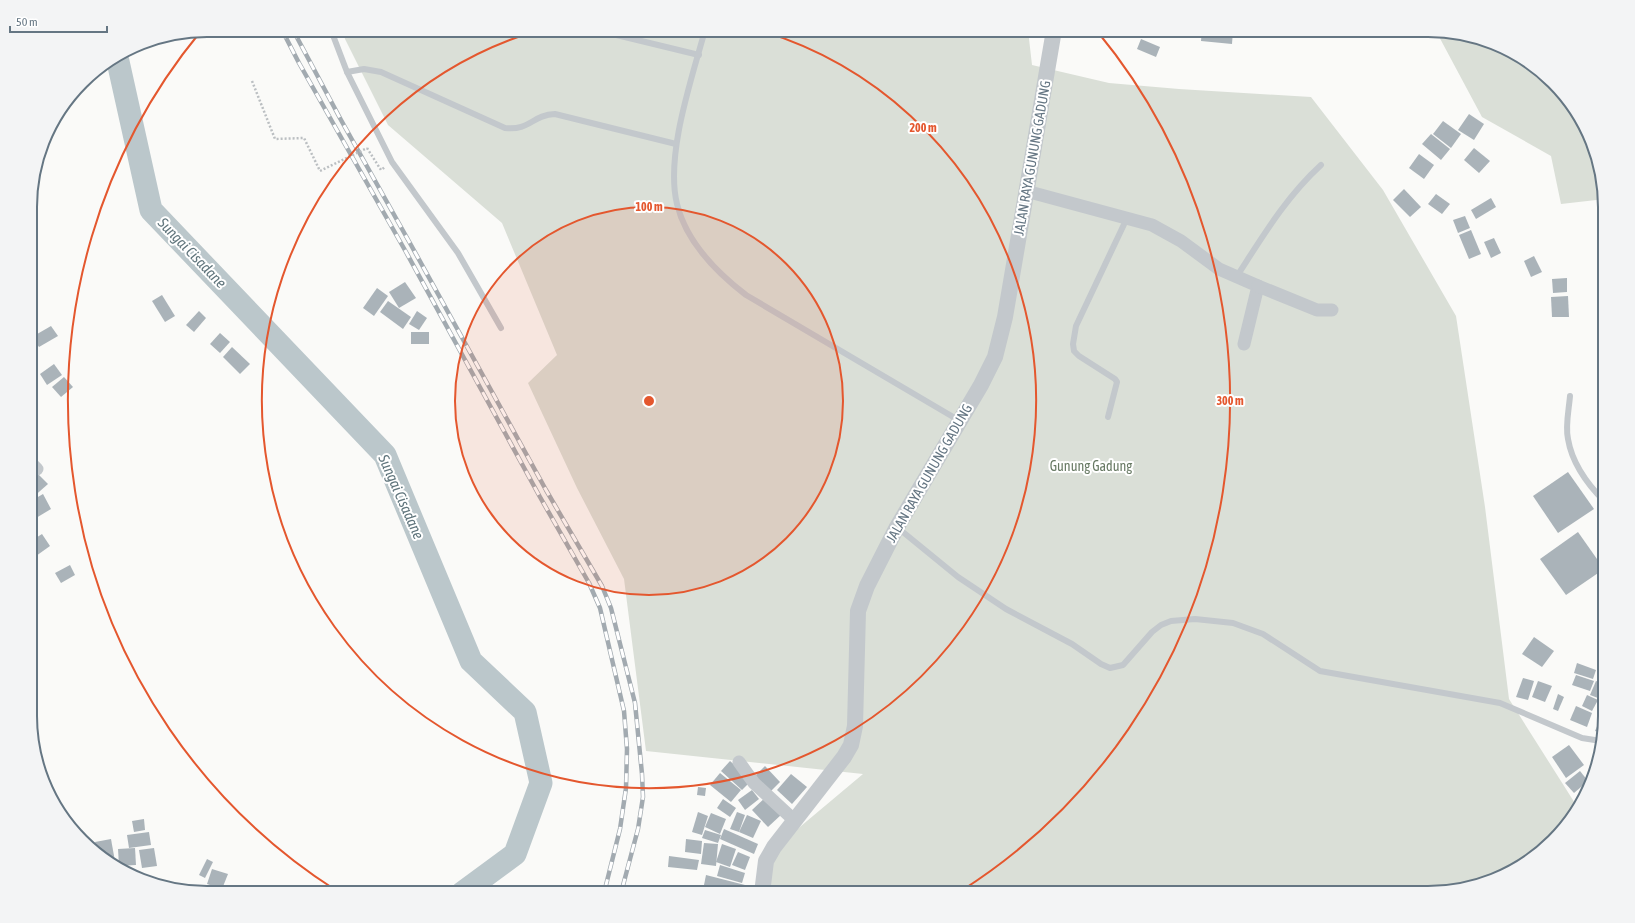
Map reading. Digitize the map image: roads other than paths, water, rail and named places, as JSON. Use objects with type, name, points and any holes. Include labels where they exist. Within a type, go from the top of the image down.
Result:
[{"type":"street","name":"JALAN RAYA GUNUNG GADUNG","points":[[763,886],[766,861],[774,847],[851,745],[855,726],[858,611],[867,586],[897,527],[960,421],[995,357],[1005,317],[1052,37]]},
{"type":"street","points":[[1026,191],[1152,224],[1210,263],[1237,276],[1317,310],[1332,310]]},
{"type":"street","points":[[1244,344],[1258,286]]},
{"type":"street","points":[[739,762],[759,788],[794,820]]},
{"type":"lane","points":[[334,37],[347,72],[392,162],[458,253],[501,328]]},
{"type":"lane","points":[[625,37],[699,55]]},
{"type":"lane","points":[[703,37],[676,144],[674,183],[677,203],[681,216],[693,239],[717,270],[746,295],[960,421]]},
{"type":"lane","points":[[347,72],[364,69],[381,72],[505,128],[519,129],[527,126],[540,116],[554,114],[676,144]]},
{"type":"lane","points":[[1237,276],[1285,202],[1321,165]]},
{"type":"lane","points":[[1108,417],[1117,382],[1115,379],[1079,356],[1074,351],[1073,335],[1086,300],[1127,217]]},
{"type":"lane","points":[[1570,396],[1567,438],[1575,462],[1590,487],[1598,495]]},
{"type":"lane","points":[[897,527],[958,576],[1006,609],[1072,644],[1101,664],[1110,668],[1123,664],[1152,632],[1161,625],[1171,621],[1195,619],[1232,623],[1263,634],[1320,671],[1500,703],[1582,738],[1597,740]]},
{"type":"waterway","name":"Sungai Cisadane","points":[[118,62],[151,210],[385,455],[471,661],[525,712],[541,783],[515,854],[472,886]]},
{"type":"railway","points":[[286,37],[589,583],[600,608],[624,711],[627,749],[626,788],[620,829],[606,886]]},
{"type":"railway","points":[[297,37],[341,120],[546,490],[602,586],[611,608],[635,703],[643,797],[638,829],[623,886]]},
{"type":"park label","name":"Gunung Gadung","points":[[1091,466]]}]
